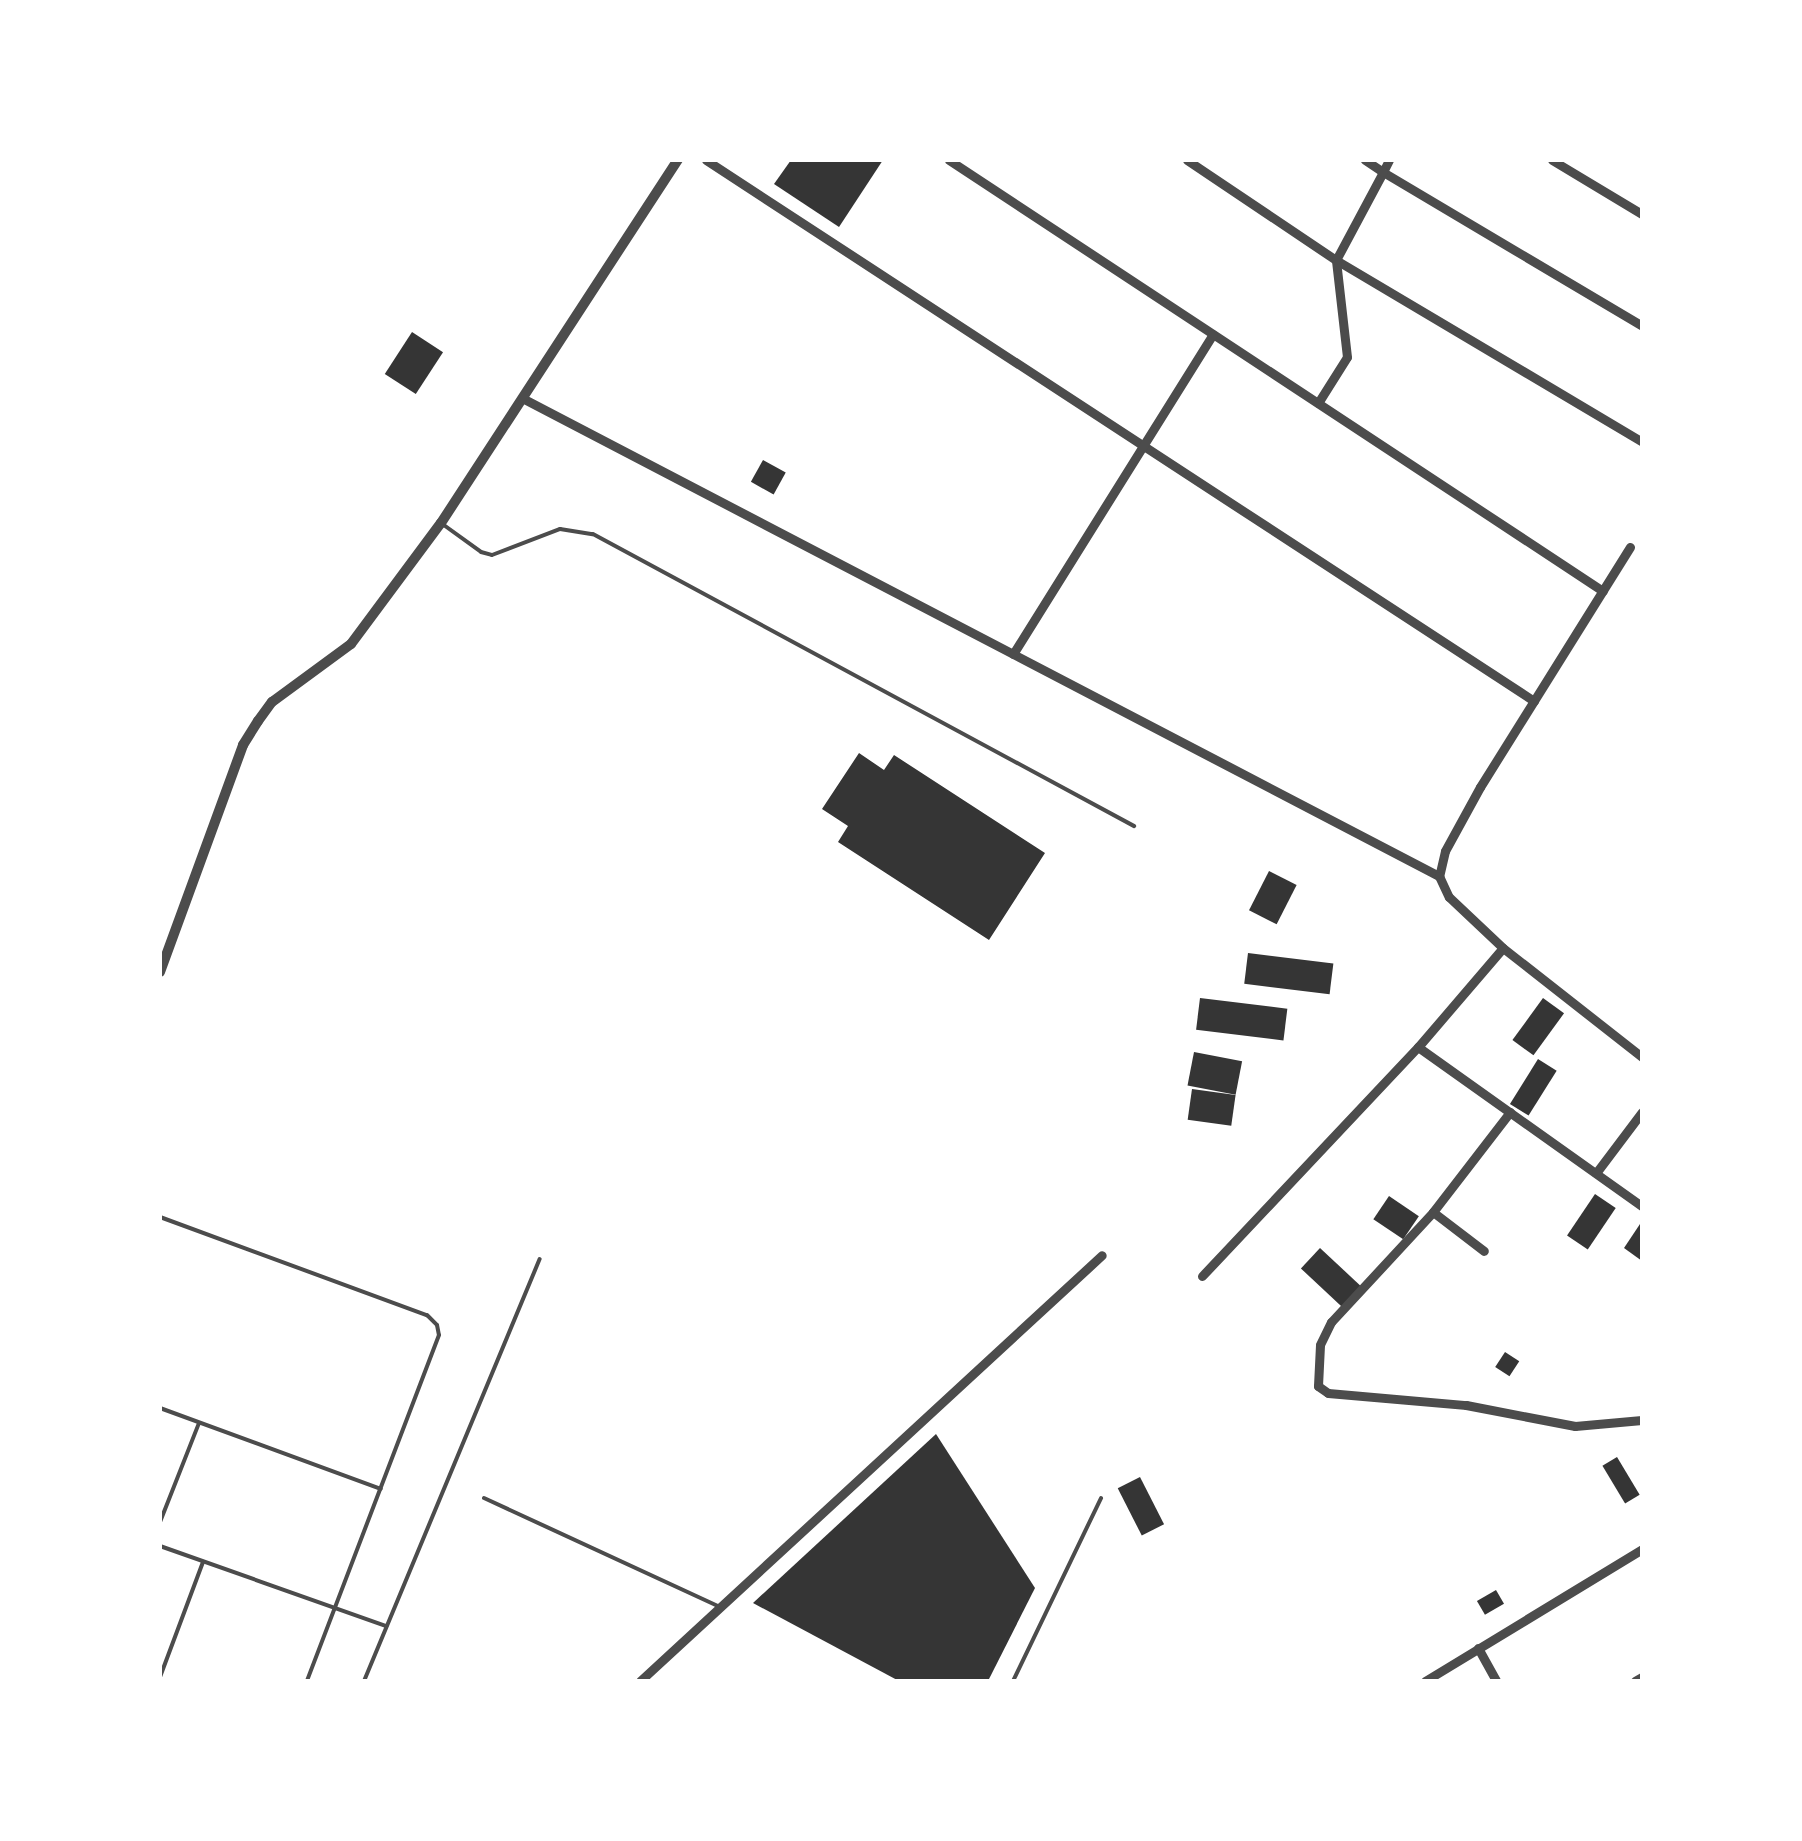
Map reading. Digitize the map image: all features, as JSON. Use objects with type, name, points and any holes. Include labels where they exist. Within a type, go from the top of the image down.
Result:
[{"type":"street","points":[[160,972],[243,746],[258,722],[272,702],[351,644],[526,400],[678,160]]},
{"type":"street","points":[[706,160],[1534,701]]},
{"type":"street","points":[[948,160],[1603,591]]},
{"type":"street","points":[[1187,160],[1336,260],[1642,442]]},
{"type":"street","points":[[1365,160],[1642,326]]},
{"type":"street","points":[[1318,403],[1347,357],[1336,260],[1390,160]]},
{"type":"street","points":[[1552,160],[1642,214]]},
{"type":"street","points":[[1013,654],[1213,334]]},
{"type":"street","points":[[526,400],[1440,876]]},
{"type":"street","points":[[1630,547],[1445,851],[1440,876],[1449,897],[1503,948],[1642,1057]]},
{"type":"street","points":[[1202,1276],[1418,1046],[1503,948]]},
{"type":"street","points":[[1418,1046],[1642,1206]]},
{"type":"street","points":[[1510,1112],[1433,1212],[1326,1331],[1317,1380],[1322,1391],[1466,1406],[1575,1426],[1642,1420]]},
{"type":"street","points":[[1596,1174],[1642,1112]]},
{"type":"street","points":[[1433,1212],[1484,1251]]},
{"type":"street","points":[[640,1681],[1102,1254]]},
{"type":"street","points":[[1425,1681],[1642,1549]]},
{"type":"street","points":[[1478,1648],[1496,1681]]},
{"type":"street","points":[[1634,1681],[1642,1676]]},
{"type":"lane","points":[[441,523],[480,552],[492,555],[560,530],[593,534],[1134,826]]},
{"type":"lane","points":[[160,1217],[427,1315],[437,1325],[439,1335],[307,1681]]},
{"type":"lane","points":[[364,1681],[540,1259]]},
{"type":"lane","points":[[160,1408],[381,1488]]},
{"type":"lane","points":[[160,1522],[199,1423]]},
{"type":"lane","points":[[484,1498],[720,1607]]},
{"type":"lane","points":[[1013,1681],[1102,1498]]},
{"type":"lane","points":[[160,1546],[387,1627]]},
{"type":"lane","points":[[160,1677],[203,1562]]},
{"type":"building","points":[[791,160],[883,160],[839,227],[774,184]]},
{"type":"building","points":[[412,332],[443,352],[416,394],[385,374]]},
{"type":"building","points":[[763,460],[786,473],[774,494],[751,482]]},
{"type":"building","points":[[859,753],[884,770],[894,755],[1045,853],[989,940],[838,842],[848,826],[822,809]]},
{"type":"building","points":[[1269,871],[1297,885],[1277,924],[1249,910]]},
{"type":"building","points":[[1248,953],[1333,963],[1330,994],[1244,984]]},
{"type":"building","points":[[1200,998],[1287,1009],[1283,1040],[1196,1030]]},
{"type":"building","points":[[1543,998],[1564,1013],[1533,1055],[1512,1040]]},
{"type":"building","points":[[1194,1052],[1242,1061],[1236,1095],[1188,1085]]},
{"type":"building","points":[[1538,1059],[1557,1071],[1529,1116],[1510,1104]]},
{"type":"building","points":[[1192,1089],[1236,1095],[1231,1126],[1188,1120]]},
{"type":"building","points":[[1595,1194],[1616,1208],[1588,1249],[1567,1235]]},
{"type":"building","points":[[1389,1196],[1419,1216],[1403,1239],[1373,1219]]},
{"type":"building","points":[[1642,1221],[1642,1261],[1624,1248]]},
{"type":"building","points":[[1320,1248],[1361,1286],[1342,1307],[1301,1268]]},
{"type":"building","points":[[1505,1352],[1519,1361],[1509,1376],[1495,1367]]},
{"type":"building","points":[[936,1434],[1035,1588],[988,1681],[899,1681],[753,1603]]},
{"type":"building","points":[[1617,1457],[1640,1495],[1625,1503],[1602,1466]]},
{"type":"building","points":[[1140,1477],[1164,1524],[1142,1536],[1118,1488]]},
{"type":"building","points":[[1496,1590],[1504,1604],[1485,1615],[1477,1601]]}]
